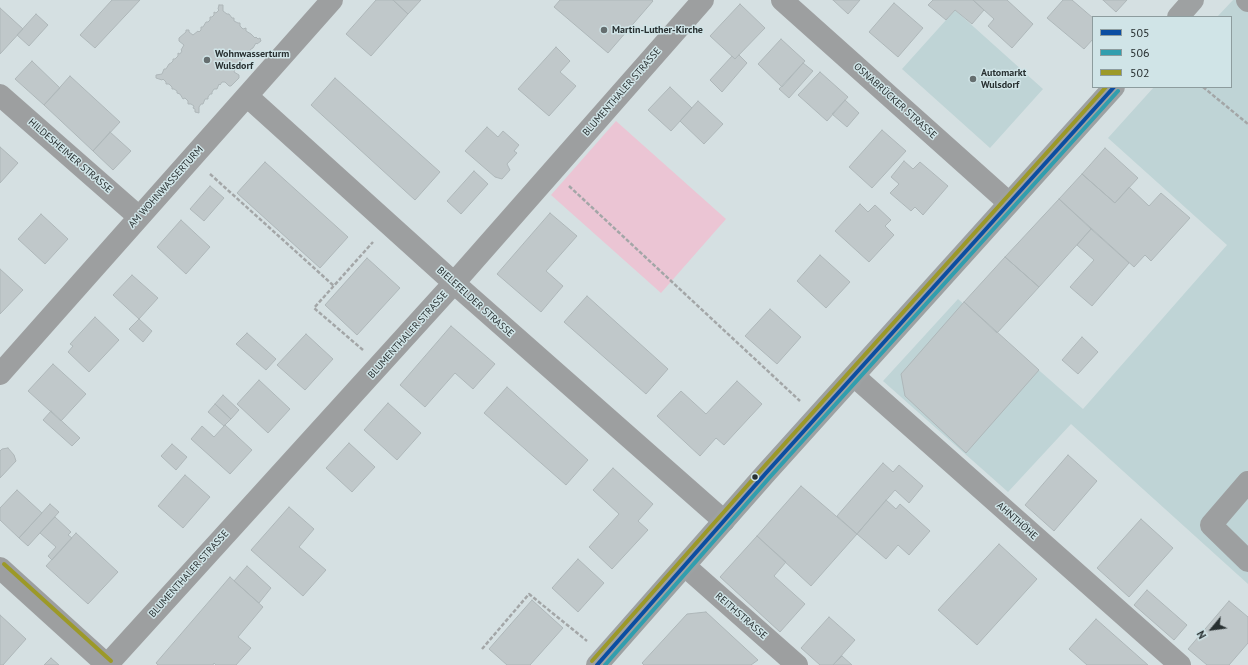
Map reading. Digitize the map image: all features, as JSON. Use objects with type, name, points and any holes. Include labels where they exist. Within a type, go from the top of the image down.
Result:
[{"type":"main road","points":[[1179,16],[1193,0]]},
{"type":"main road","points":[[601,661],[1008,203],[1113,88]]},
{"type":"street","name":"AM WOHNWASSERTURM","points":[[0,374],[332,0]]},
{"type":"street","name":"BLUMENTHALER STRASSE","points":[[107,665],[454,283],[703,0]]},
{"type":"street","name":"OSNABRÜCKER STRASSE","points":[[782,0],[1008,203]]},
{"type":"street","name":"HILDESHEIMER STRASSE","points":[[0,95],[139,217]]},
{"type":"street","name":"BIELEFELDER STRASSE","points":[[247,96],[454,283],[724,521]]},
{"type":"street","name":"AHNTHÖHE","points":[[854,376],[1180,665]]},
{"type":"street","points":[[1248,482],[1211,525],[1248,561]]},
{"type":"street","name":"REITHSTRASSE","points":[[685,566],[797,665]]},
{"type":"street","points":[[0,568],[107,665]]},
{"type":"path","points":[[1204,88],[1248,124]]},
{"type":"path","points":[[192,158],[334,286]]},
{"type":"path","points":[[553,171],[817,417]]},
{"type":"path","points":[[380,365],[314,308],[389,225]]},
{"type":"path","points":[[482,649],[530,594],[601,661]]},
{"type":"shaded area","points":[[1233,0],[1248,0],[1248,584],[1071,424],[1008,492],[883,381],[958,299],[1083,409],[1227,245],[1108,138],[1153,88],[1232,88],[1232,16],[1218,16]]},
{"type":"shaded area","name":"Automarkt Wulsdorf","points":[[955,10],[1043,89],[990,148],[902,69]]},
{"type":"shaded area","points":[[616,121],[726,219],[661,293],[551,195]]},
{"type":"building","points":[[112,0],[140,0],[95,48],[80,35]]},
{"type":"building","points":[[376,0],[393,0],[408,14],[371,56],[346,34]]},
{"type":"building","points":[[393,0],[421,0],[408,14]]},
{"type":"building","name":"Martin-Luther-Kirche","points":[[560,0],[653,1],[608,53],[554,7]]},
{"type":"building","points":[[833,0],[860,0],[848,14]]},
{"type":"building","points":[[933,0],[973,0],[984,10],[972,24],[955,10],[946,20],[928,5]]},
{"type":"building","points":[[973,0],[1007,0],[1033,24],[1012,48],[988,26],[994,19]]},
{"type":"building","points":[[1063,0],[1072,0],[1092,17],[1092,40],[1084,49],[1047,18]]},
{"type":"building","points":[[1103,0],[1127,0],[1116,12]]},
{"type":"building","points":[[894,3],[923,28],[898,57],[869,32]]},
{"type":"building","points":[[740,4],[765,28],[735,59],[710,36]]},
{"type":"building","name":"Wohnwasserturm Wulsdorf","points":[[219,5],[223,5],[223,11],[234,18],[234,21],[240,23],[240,26],[243,29],[246,28],[246,31],[255,38],[260,38],[261,41],[257,44],[256,43],[244,56],[245,58],[243,58],[240,63],[235,66],[234,72],[239,75],[239,78],[231,86],[225,82],[222,82],[220,85],[219,84],[217,89],[214,89],[212,94],[210,94],[208,99],[205,99],[203,104],[201,104],[199,107],[199,113],[195,112],[195,109],[193,108],[194,106],[188,104],[188,101],[185,98],[183,99],[177,91],[172,89],[169,84],[166,84],[163,79],[156,78],[156,75],[162,74],[164,69],[166,69],[173,59],[178,56],[178,53],[180,54],[182,51],[181,50],[184,45],[179,41],[179,38],[186,32],[186,30],[189,30],[189,32],[193,35],[198,31],[199,32],[201,27],[203,27],[206,22],[210,20],[210,17],[214,15],[214,12],[216,13],[219,10]]},
{"type":"building","points":[[0,8],[23,29],[0,54]]},
{"type":"building","points":[[36,14],[48,25],[29,46],[17,35]]},
{"type":"building","points":[[781,39],[805,61],[782,87],[758,64]]},
{"type":"building","points":[[556,47],[570,61],[560,72],[576,86],[549,116],[518,89]]},
{"type":"building","points":[[739,55],[747,63],[722,92],[710,80],[732,56],[735,59]]},
{"type":"building","points":[[32,61],[60,88],[44,105],[15,79]]},
{"type":"building","points":[[803,63],[813,71],[789,98],[779,89]]},
{"type":"building","points":[[820,72],[848,97],[827,121],[798,95]]},
{"type":"building","points":[[70,76],[120,122],[93,151],[44,105]]},
{"type":"building","points":[[335,78],[440,172],[415,200],[311,105]]},
{"type":"building","points":[[670,87],[692,108],[671,131],[648,110]]},
{"type":"building","points":[[845,100],[859,113],[847,127],[832,114]]},
{"type":"building","points":[[698,101],[723,124],[704,144],[680,121]]},
{"type":"building","points":[[487,127],[498,137],[503,131],[519,145],[514,151],[517,153],[507,164],[510,170],[502,179],[495,177],[465,151]]},
{"type":"building","points":[[882,130],[906,151],[872,188],[849,167]]},
{"type":"building","points":[[110,132],[131,151],[113,170],[93,151]]},
{"type":"building","points":[[0,147],[18,163],[0,183]]},
{"type":"building","points":[[1105,148],[1138,178],[1115,203],[1082,174]]},
{"type":"building","points":[[904,161],[913,169],[920,162],[948,186],[923,215],[915,207],[911,211],[890,193],[899,184],[891,177]]},
{"type":"building","points":[[265,162],[348,237],[320,268],[237,193]]},
{"type":"building","points":[[474,171],[488,184],[461,214],[447,201]]},
{"type":"building","points":[[1082,174],[1115,203],[1129,187],[1149,206],[1161,193],[1190,218],[1151,261],[1145,255],[1134,267],[1059,199]]},
{"type":"building","points":[[210,186],[224,198],[204,221],[190,209]]},
{"type":"building","points":[[1059,199],[1091,229],[1039,287],[1005,257]]},
{"type":"building","points":[[860,204],[868,212],[875,205],[891,220],[885,226],[894,235],[869,262],[835,231]]},
{"type":"building","points":[[550,213],[577,236],[546,271],[563,286],[541,312],[497,274]]},
{"type":"building","points":[[41,214],[68,239],[45,264],[18,239]]},
{"type":"building","points":[[181,220],[210,247],[186,274],[157,247]]},
{"type":"building","points":[[1091,229],[1129,263],[1092,306],[1070,287],[1094,260],[1077,245]]},
{"type":"building","points":[[820,255],[850,282],[826,308],[797,281]]},
{"type":"building","points":[[1005,257],[1039,287],[997,333],[964,302]]},
{"type":"building","points":[[367,258],[400,288],[357,335],[325,305]]},
{"type":"building","points":[[0,269],[23,290],[0,314]]},
{"type":"building","points":[[132,275],[158,298],[139,319],[113,295]]},
{"type":"building","points":[[587,296],[668,369],[646,394],[564,322]]},
{"type":"building","points":[[964,302],[1039,370],[966,453],[905,396],[901,374]]},
{"type":"building","points":[[770,309],[801,337],[777,364],[745,336]]},
{"type":"building","points":[[95,317],[119,340],[89,372],[68,352],[73,346],[70,344]]},
{"type":"building","points":[[139,319],[152,331],[143,342],[129,329]]},
{"type":"building","points":[[451,326],[495,364],[473,389],[455,373],[425,407],[400,385]]},
{"type":"building","points":[[247,333],[276,359],[266,370],[236,344]]},
{"type":"building","points":[[306,334],[333,359],[305,390],[277,365]]},
{"type":"building","points":[[1082,337],[1098,352],[1078,374],[1062,360]]},
{"type":"building","points":[[53,364],[86,394],[61,421],[28,391]]},
{"type":"building","points":[[259,380],[290,409],[268,433],[237,404]]},
{"type":"building","points":[[737,381],[762,404],[724,445],[716,438],[700,456],[657,416],[681,391],[706,414]]},
{"type":"building","points":[[507,387],[588,460],[566,485],[484,413]]},
{"type":"building","points":[[223,395],[239,410],[231,419],[215,404]]},
{"type":"building","points":[[388,403],[421,433],[397,460],[364,430]]},
{"type":"building","points":[[215,404],[231,419],[224,426],[208,412]]},
{"type":"building","points":[[51,411],[80,438],[72,446],[43,420]]},
{"type":"building","points":[[225,425],[252,450],[230,474],[191,439],[202,426],[214,437]]},
{"type":"building","points":[[349,443],[375,467],[352,492],[326,468]]},
{"type":"building","points":[[172,444],[187,457],[176,470],[161,456]]},
{"type":"building","points":[[8,448],[14,455],[16,461],[0,478],[0,451]]},
{"type":"building","points":[[1068,455],[1097,481],[1054,531],[1025,505]]},
{"type":"building","points":[[883,463],[893,472],[899,465],[923,486],[909,503],[895,490],[857,534],[837,516]]},
{"type":"building","points":[[613,468],[653,504],[638,521],[648,530],[612,569],[589,547],[619,514],[593,490]]},
{"type":"building","points":[[185,475],[210,497],[183,528],[158,506]]},
{"type":"building","points":[[801,486],[857,534],[811,586],[757,536]]},
{"type":"building","points":[[17,490],[42,513],[19,538],[0,520],[0,508]]},
{"type":"building","points":[[886,500],[896,509],[900,504],[930,531],[909,555],[898,545],[886,559],[857,534]]},
{"type":"building","points":[[50,504],[59,512],[28,546],[19,538]]},
{"type":"building","points":[[289,507],[314,529],[299,547],[326,570],[303,596],[251,550]]},
{"type":"building","points":[[55,517],[71,532],[68,535],[72,538],[52,560],[48,556],[56,547],[40,533]]},
{"type":"building","points":[[1141,519],[1173,548],[1129,597],[1097,568]]},
{"type":"building","points":[[76,533],[118,572],[88,604],[46,566]]},
{"type":"building","points":[[757,536],[786,562],[774,576],[805,604],[780,632],[720,577]]},
{"type":"building","points":[[999,544],[1037,579],[977,645],[938,610]]},
{"type":"building","points":[[578,559],[604,583],[578,612],[552,588]]},
{"type":"building","points":[[247,566],[271,588],[259,603],[234,581]]},
{"type":"building","points":[[230,577],[263,607],[238,637],[251,648],[236,665],[216,665],[214,663],[213,665],[158,665],[156,663]]},
{"type":"building","points":[[1147,590],[1187,625],[1174,640],[1134,605]]},
{"type":"building","points":[[532,600],[563,628],[530,665],[507,665],[489,649]]},
{"type":"building","points":[[1229,601],[1248,617],[1248,643],[1229,665],[1207,665],[1188,649]]},
{"type":"building","points":[[706,612],[758,660],[751,665],[644,665],[642,663],[687,614]]},
{"type":"building","points":[[0,615],[26,639],[3,665],[0,665]]},
{"type":"building","points":[[829,617],[855,640],[833,665],[820,665],[801,648]]},
{"type":"building","points":[[1096,619],[1148,665],[1087,665],[1069,649]]},
{"type":"building","points":[[842,656],[852,665],[833,665]]},
{"type":"building","points":[[51,658],[59,665],[44,665]]},
{"type":"transit line","name":"502","points":[[592,661],[762,469],[1105,88]]},
{"type":"transit line","name":"505","points":[[597,665],[766,473],[1113,88]]},
{"type":"transit line","name":"506","points":[[605,665],[770,477],[1118,91]]},
{"type":"transit line","name":"502","points":[[4,564],[111,661]]},
{"type":"place","name":"Martin-Luther-Kirche","points":[[604,30]]},
{"type":"place","name":"Wohnwasserturm Wulsdorf","points":[[207,60]]},
{"type":"place","name":"Automarkt Wulsdorf","points":[[973,79]]}]
